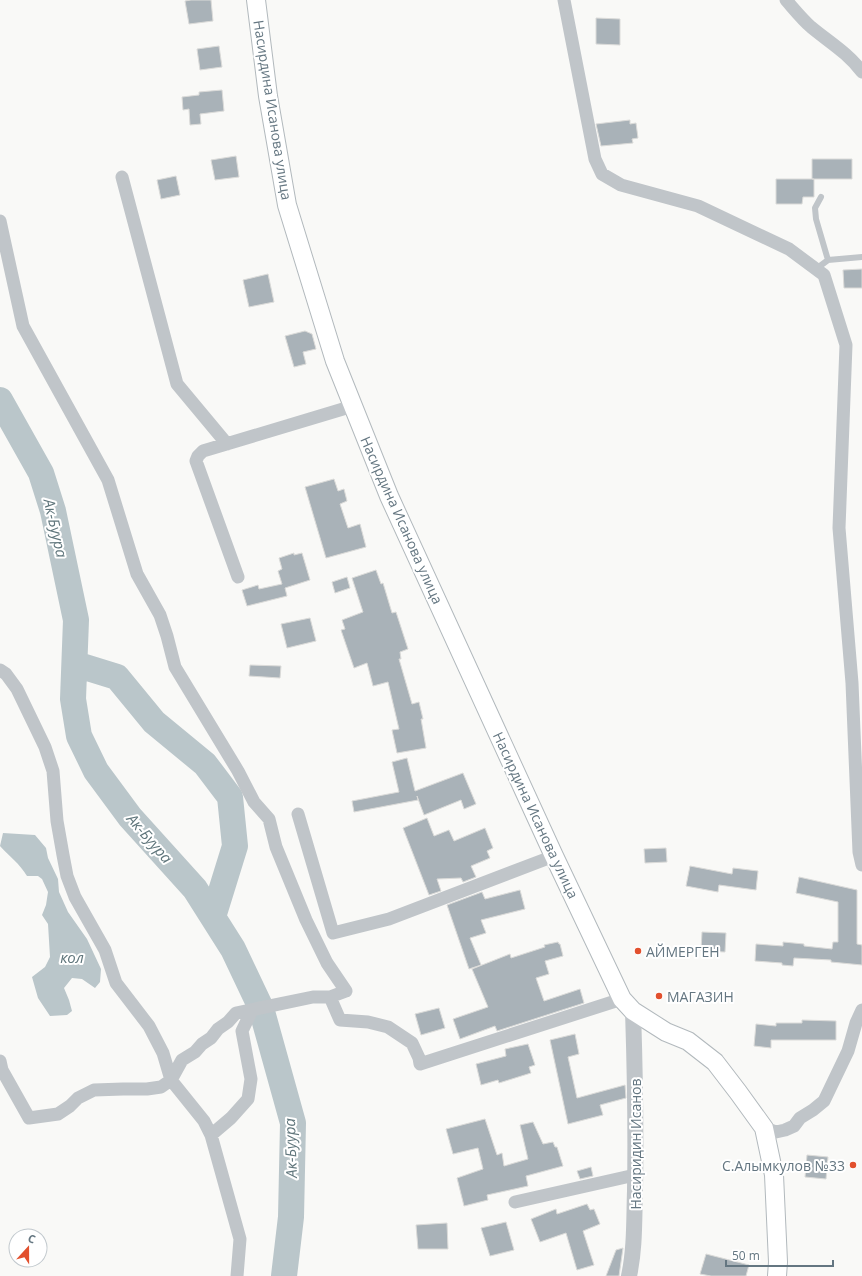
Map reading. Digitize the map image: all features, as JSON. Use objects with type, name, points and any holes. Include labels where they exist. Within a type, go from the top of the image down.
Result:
[{"type":"main road","name":"Насирдина Исанова улица","points":[[256,0],[268,96],[287,205],[335,361],[389,496],[554,856],[627,1005]]},
{"type":"main road","points":[[627,1005],[666,1032],[688,1041],[715,1062],[764,1128],[774,1175],[778,1262],[777,1276]]},
{"type":"street","points":[[564,0],[595,158],[602,174],[621,186],[698,206],[789,249],[824,275],[846,345],[839,528],[852,682],[859,852],[862,865]]},
{"type":"street","points":[[786,0],[810,26],[837,46],[862,72]]},
{"type":"street","points":[[122,177],[177,384],[227,444]]},
{"type":"street","points":[[0,221],[23,326],[108,480],[137,574],[160,615],[175,667],[238,771],[254,802],[269,820],[276,847],[306,920],[328,964],[346,992],[330,997],[313,997],[236,1013],[195,1052],[182,1060],[171,1080],[161,1087],[147,1090],[94,1090],[78,1098],[70,1106],[58,1114],[29,1118],[2,1070],[0,1061]]},
{"type":"street","points":[[238,577],[196,461],[198,456],[203,451],[353,406]]},
{"type":"street","points":[[0,670],[6,674],[17,689],[45,747],[53,771],[57,820],[63,855],[75,897],[105,950],[116,983],[149,1026],[163,1053],[171,1080],[204,1121],[211,1135],[240,1239],[237,1276]]},
{"type":"street","points":[[298,814],[333,933],[389,919],[554,856]]},
{"type":"street","points":[[330,997],[340,1020],[368,1022],[388,1027],[412,1043],[419,1058],[420,1064],[627,1005]]},
{"type":"street","name":"Насиридин Исанов","points":[[627,1005],[636,1074],[633,1257],[629,1276]]},
{"type":"street","points":[[211,1135],[231,1118],[248,1099],[251,1079],[242,1031],[252,1010]]},
{"type":"street","points":[[764,1128],[776,1132],[794,1126],[800,1118],[824,1101],[848,1051],[856,1023],[862,1010]]},
{"type":"street","points":[[515,1202],[635,1175]]},
{"type":"lane","points":[[821,197],[815,208],[816,218],[828,260]]},
{"type":"lane","points":[[816,269],[828,260],[862,257]]},
{"type":"water","name":"кол","points":[[3,833],[35,835],[46,848],[48,858],[58,879],[59,892],[68,912],[87,939],[101,969],[100,982],[95,988],[82,979],[72,978],[64,988],[72,1011],[67,1015],[50,1016],[38,998],[32,977],[45,967],[50,957],[48,924],[42,915],[46,905],[48,892],[42,879],[38,876],[27,876],[18,864],[0,846]]},
{"type":"building","points":[[211,0],[213,21],[189,24],[185,1]]},
{"type":"building","points":[[596,18],[620,19],[620,45],[596,44]]},
{"type":"building","points":[[219,46],[222,67],[200,70],[197,49]]},
{"type":"building","points":[[222,90],[224,111],[200,114],[201,124],[190,125],[189,109],[183,110],[182,97],[199,95],[199,92]]},
{"type":"building","points":[[630,120],[630,124],[636,123],[638,138],[632,139],[633,143],[601,146],[596,124]]},
{"type":"building","points":[[236,156],[239,177],[215,180],[211,160]]},
{"type":"building","points":[[812,159],[852,159],[852,179],[812,179]]},
{"type":"building","points":[[176,176],[180,195],[161,199],[157,180]]},
{"type":"building","points":[[776,179],[814,179],[814,197],[803,197],[802,204],[776,204]]},
{"type":"building","points":[[862,269],[862,288],[844,288],[843,270]]},
{"type":"building","points":[[268,274],[274,302],[249,307],[243,280]]},
{"type":"building","points":[[305,331],[312,334],[316,349],[303,352],[306,364],[294,367],[285,336]]},
{"type":"building","points":[[334,479],[338,491],[344,489],[347,501],[340,504],[348,528],[360,524],[366,547],[326,558],[305,487]]},
{"type":"building","points":[[294,553],[294,555],[302,553],[310,580],[285,588],[287,596],[247,606],[242,590],[258,585],[259,589],[282,584],[278,571],[282,569],[279,558]]},
{"type":"building","points":[[376,570],[381,584],[383,583],[392,613],[396,612],[408,649],[400,652],[401,659],[399,659],[412,704],[419,702],[423,719],[421,719],[426,748],[397,753],[392,730],[399,729],[388,682],[373,686],[367,663],[354,668],[341,630],[345,629],[342,620],[363,612],[352,578]]},
{"type":"building","points":[[347,577],[350,588],[335,593],[332,582]]},
{"type":"building","points":[[310,618],[316,641],[287,648],[281,624]]},
{"type":"building","points":[[250,665],[281,666],[280,678],[249,676]]},
{"type":"building","points":[[407,758],[415,791],[463,773],[476,804],[464,809],[461,800],[424,815],[417,796],[418,800],[354,812],[352,801],[399,792],[392,762]]},
{"type":"building","points":[[427,818],[434,836],[449,830],[454,841],[485,828],[493,848],[487,851],[490,858],[471,866],[476,877],[463,882],[461,878],[437,879],[441,891],[429,895],[403,828]]},
{"type":"building","points":[[666,848],[667,862],[645,863],[644,849]]},
{"type":"building","points":[[690,866],[732,874],[733,868],[758,871],[756,890],[719,885],[718,892],[686,886]]},
{"type":"building","points":[[799,877],[857,890],[857,944],[862,945],[862,965],[831,962],[831,960],[794,958],[793,966],[782,965],[782,963],[755,961],[756,944],[783,946],[783,942],[832,949],[833,942],[838,942],[838,902],[796,893]]},
{"type":"building","points":[[520,890],[525,909],[481,920],[486,933],[470,938],[481,965],[469,969],[447,905],[482,892],[485,899]]},
{"type":"building","points":[[702,932],[726,933],[725,952],[701,951]]},
{"type":"building","points":[[558,942],[560,944],[563,956],[545,961],[549,974],[536,978],[544,1001],[580,989],[584,1003],[497,1031],[495,1026],[460,1039],[453,1019],[488,1007],[472,969],[510,954],[511,958],[545,947],[544,945]]},
{"type":"building","points":[[439,1008],[445,1028],[421,1035],[415,1014]]},
{"type":"building","points":[[802,1020],[836,1021],[836,1040],[771,1040],[771,1048],[754,1046],[756,1024],[776,1026],[776,1023],[802,1023]]},
{"type":"building","points":[[575,1034],[579,1054],[568,1057],[577,1098],[625,1085],[626,1098],[600,1105],[603,1115],[568,1124],[550,1040]]},
{"type":"building","points":[[528,1044],[535,1065],[529,1067],[531,1073],[499,1083],[498,1080],[481,1085],[476,1064],[506,1056],[505,1049]]},
{"type":"building","points":[[485,1119],[497,1155],[502,1153],[504,1166],[528,1159],[520,1125],[533,1122],[543,1144],[553,1142],[555,1147],[557,1147],[563,1166],[526,1176],[528,1186],[487,1195],[488,1200],[464,1206],[457,1178],[483,1169],[478,1148],[453,1154],[446,1129]]},
{"type":"building","points":[[807,1155],[828,1157],[826,1179],[805,1177]]},
{"type":"building","points":[[591,1167],[593,1176],[580,1179],[577,1171]]},
{"type":"building","points":[[587,1204],[590,1210],[594,1209],[600,1224],[583,1231],[594,1265],[577,1270],[566,1233],[540,1242],[531,1219],[556,1209],[557,1214]]},
{"type":"building","points":[[506,1222],[514,1250],[490,1256],[481,1228]]},
{"type":"building","points":[[447,1223],[448,1249],[418,1249],[416,1225]]},
{"type":"building","points":[[623,1248],[619,1276],[606,1276],[616,1250]]},
{"type":"building","points":[[706,1254],[749,1265],[746,1276],[711,1276],[700,1274]]},
{"type":"waterway","name":"Ак-Буура","points":[[0,400],[41,473],[53,511],[76,620],[73,699],[79,736],[96,771],[130,817],[195,889],[233,949],[261,1008],[293,1123],[291,1217],[284,1276]]},
{"type":"waterway","points":[[75,664],[117,677],[154,722],[205,764],[230,797],[235,846],[213,917]]},
{"type":"place","name":"АЙМЕРГЕН","points":[[638,951]]},
{"type":"place","name":"МАГАЗИН","points":[[659,996]]},
{"type":"place","name":"С.Алымкулов №33","points":[[853,1165]]}]
